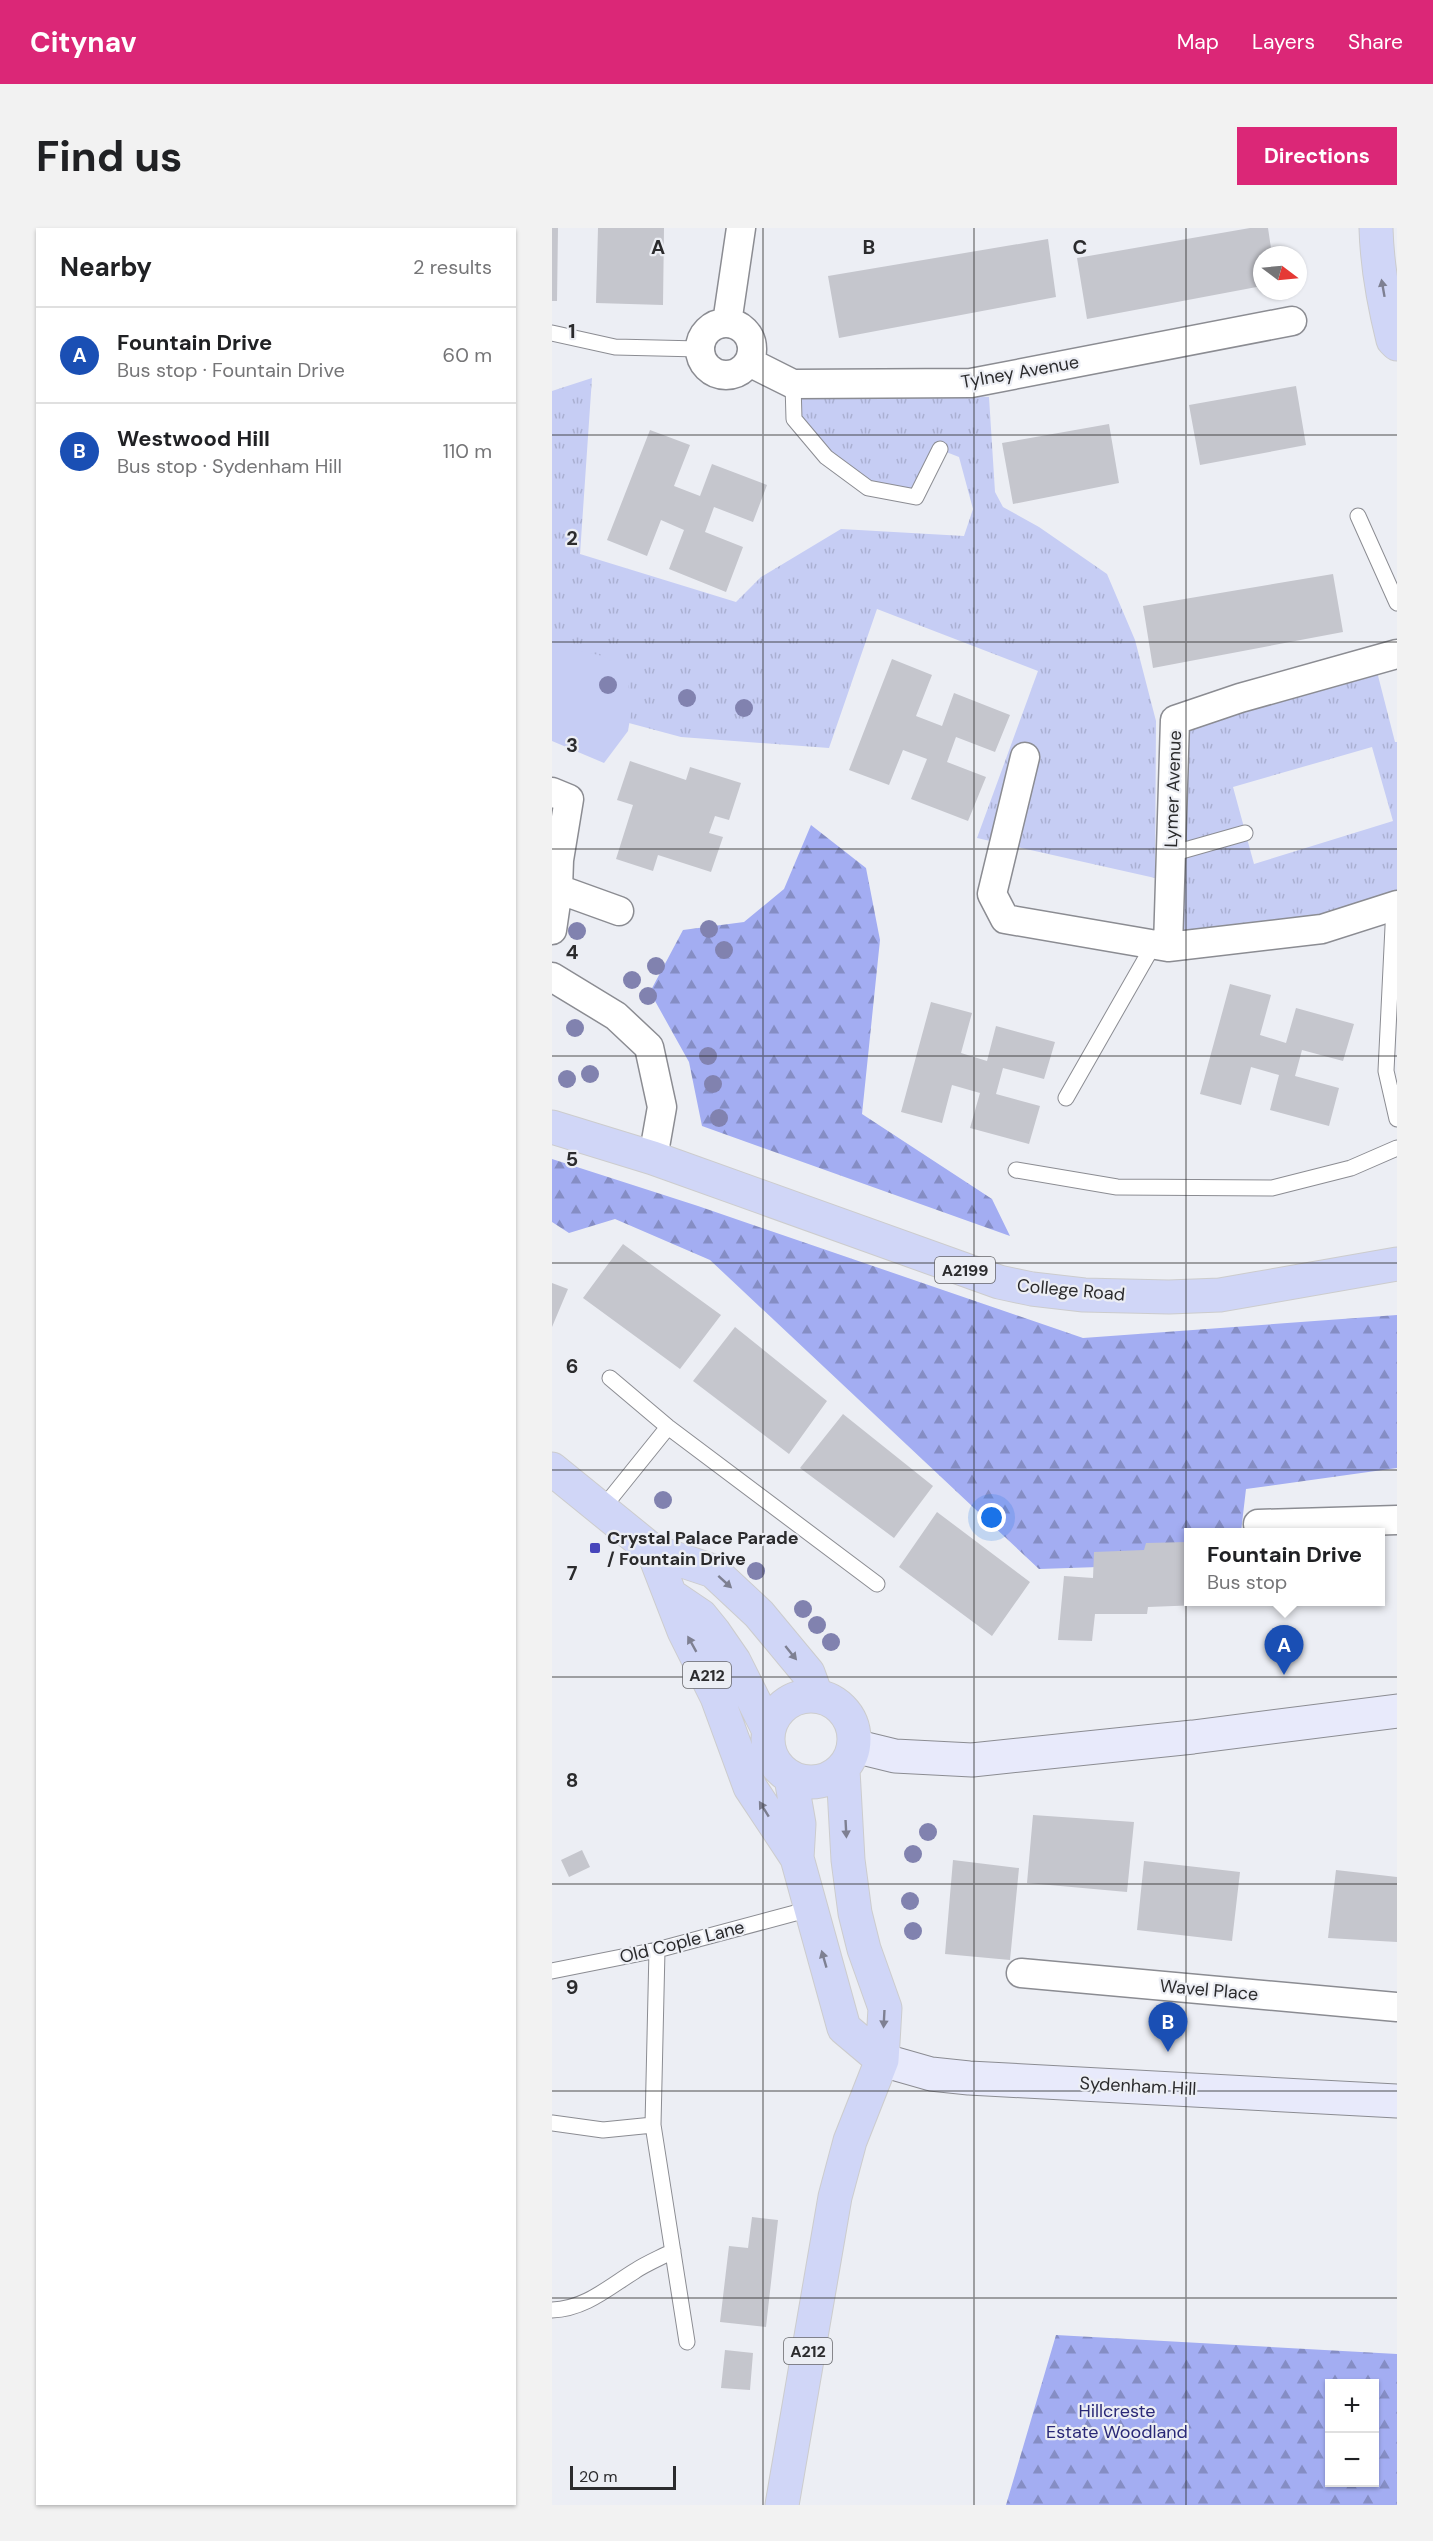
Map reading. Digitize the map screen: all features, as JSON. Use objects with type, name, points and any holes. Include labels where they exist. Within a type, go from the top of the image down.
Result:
[{"type":"main road","points":[[1376,228],[1376,252],[1387,316],[1393,340],[1397,344]]},
{"type":"main road","name":"College Road","points":[[552,1127],[653,1158],[999,1282],[1032,1289],[1084,1295],[1169,1297],[1227,1294],[1397,1264]]},
{"type":"main road","name":"A212","points":[[552,1469],[653,1551],[713,1571],[759,1614],[808,1673],[816,1695],[834,1702],[847,1714],[853,1728],[849,1758],[848,1860],[855,1913],[864,1949],[885,2008],[882,2060],[850,2141],[835,2197],[782,2505]]},
{"type":"main road","name":"A212","points":[[653,1551],[684,1631],[717,1697],[750,1787],[797,1858]]},
{"type":"main road","name":"A212","points":[[672,1596],[701,1616],[734,1661],[768,1729],[767,1743],[771,1758],[781,1771],[791,1778],[799,1824],[797,1858],[844,2028],[882,2060]]},
{"type":"main road","points":[[768,1729],[779,1709],[790,1700],[816,1695]]},
{"type":"main road","points":[[791,1778],[803,1782],[818,1782],[849,1758]]},
{"type":"street","points":[[727,322],[741,228]]},
{"type":"street","name":"Tylney Avenue","points":[[749,362],[793,384],[971,383],[1292,321]]},
{"type":"street","points":[[727,322],[738,325],[746,332],[751,341],[752,352],[743,370],[724,376],[706,367],[699,349],[701,338],[707,330],[727,322]]},
{"type":"street","name":"Lymer Avenue","points":[[1161,945],[1171,854],[1175,720],[1240,698],[1397,654]]},
{"type":"street","points":[[1025,757],[993,894],[1005,919],[1161,945],[1322,929],[1395,906]]},
{"type":"street","points":[[552,792],[568,799],[555,888],[552,930]]},
{"type":"street","points":[[555,888],[619,911]]},
{"type":"street","points":[[552,978],[616,1016],[649,1047],[662,1107],[653,1158]]},
{"type":"street","points":[[1258,1524],[1397,1520]]},
{"type":"street","points":[[849,1758],[895,1756],[972,1760],[1192,1737],[1397,1711]]},
{"type":"street","name":"Wavel Place","points":[[1021,1973],[1397,2007]]},
{"type":"street","name":"Sydenham Hill","points":[[882,2060],[931,2074],[969,2078],[1397,2101]]},
{"type":"lane","points":[[552,333],[615,347],[699,349]]},
{"type":"lane","points":[[793,384],[794,419],[826,457],[868,488],[916,497],[940,449]]},
{"type":"lane","points":[[1358,516],[1397,603]]},
{"type":"lane","points":[[1171,854],[1245,833]]},
{"type":"lane","points":[[1395,906],[1386,1071],[1397,1119]]},
{"type":"lane","points":[[1066,1098],[1161,945]]},
{"type":"lane","points":[[1016,1170],[1117,1187],[1272,1188],[1352,1168],[1397,1148]]},
{"type":"lane","points":[[610,1378],[668,1427],[877,1584]]},
{"type":"lane","points":[[602,1509],[668,1427]]},
{"type":"lane","name":"Old Cople Lane","points":[[552,1971],[657,1950],[810,1909]]},
{"type":"lane","points":[[657,1950],[653,2125],[687,2342]]},
{"type":"lane","points":[[552,2123],[603,2130],[653,2125]]},
{"type":"lane","points":[[552,2310],[579,2304],[610,2290],[635,2271],[673,2252]]},
{"type":"green space","points":[[592,378],[580,554],[736,602],[761,577],[841,529],[964,536],[973,509],[959,457],[941,450],[916,497],[868,488],[794,419],[793,384],[989,397],[995,492],[1003,507],[1039,527],[1107,574],[1135,640],[1156,721],[1155,878],[977,838],[1038,671],[877,609],[829,748],[681,737],[573,708],[552,687],[552,391]]},
{"type":"green space","points":[[571,649],[599,655],[614,662],[627,677],[632,707],[628,731],[604,763],[552,741],[552,653]]},
{"type":"green space","points":[[1374,660],[1395,742],[1397,742],[1397,905],[1168,947],[1175,720]],"holes":[[[1372,747],[1393,821],[1254,864],[1233,787]]]},
{"type":"green space","points":[[811,825],[866,868],[880,940],[862,1114],[992,1199],[1010,1236],[702,1126],[689,1062],[650,992],[683,930],[744,922],[784,889]]},
{"type":"green space","points":[[552,1159],[698,1206],[1083,1338],[1397,1315],[1397,1468],[1246,1489],[1241,1528],[1184,1528],[1184,1564],[1039,1569],[710,1260],[615,1219],[569,1233],[552,1222]]},
{"type":"green space","name":"Hillcreste Estate Woodland","points":[[1056,2335],[1397,2354],[1397,2505],[1006,2505]]},
{"type":"building","points":[[552,228],[558,228],[557,301],[552,301]]},
{"type":"building","points":[[598,228],[664,228],[663,305],[596,303]]},
{"type":"building","points":[[1250,228],[1268,228],[1271,246],[1253,246],[1253,288],[1087,319],[1077,258]]},
{"type":"building","points":[[1048,239],[1056,297],[839,338],[828,276]]},
{"type":"building","points":[[1296,386],[1306,445],[1200,465],[1189,405]]},
{"type":"building","points":[[1109,424],[1119,483],[1013,504],[1002,443]]},
{"type":"building","points":[[650,430],[690,445],[674,486],[700,496],[712,464],[767,485],[753,522],[714,507],[705,532],[743,547],[726,592],[669,569],[684,530],[661,520],[647,556],[607,540]]},
{"type":"building","points":[[1333,574],[1343,632],[1153,668],[1143,606]]},
{"type":"building","points":[[892,659],[932,675],[916,716],[942,726],[954,693],[1010,715],[995,752],[956,737],[947,762],[986,777],[968,821],[911,799],[927,759],[903,750],[889,785],[849,770]]},
{"type":"building","points":[[630,761],[686,780],[690,767],[741,783],[729,820],[715,816],[709,833],[723,837],[711,872],[658,855],[653,871],[616,859],[633,805],[617,800]]},
{"type":"building","points":[[1230,984],[1271,995],[1260,1035],[1286,1043],[1296,1008],[1354,1024],[1343,1061],[1302,1050],[1295,1076],[1339,1088],[1329,1126],[1270,1110],[1279,1075],[1251,1067],[1241,1105],[1200,1094]]},
{"type":"building","points":[[931,1002],[972,1013],[961,1053],[987,1061],[996,1026],[1055,1042],[1044,1079],[1003,1068],[996,1094],[1040,1106],[1029,1144],[970,1128],[980,1093],[952,1085],[942,1123],[901,1112]]},
{"type":"building","points":[[623,1244],[721,1315],[680,1369],[583,1298]]},
{"type":"building","points":[[552,1283],[568,1289],[552,1327]]},
{"type":"building","points":[[735,1327],[827,1401],[789,1454],[693,1381]]},
{"type":"building","points":[[843,1414],[933,1486],[894,1538],[800,1468]]},
{"type":"building","points":[[937,1512],[1030,1582],[992,1636],[899,1567]]},
{"type":"building","points":[[1184,1542],[1184,1606],[1148,1607],[1147,1614],[1095,1614],[1092,1641],[1058,1640],[1064,1576],[1093,1578],[1094,1552],[1144,1550],[1146,1543]]},
{"type":"building","points":[[1033,1815],[1134,1822],[1127,1892],[1027,1883]]},
{"type":"building","points":[[582,1850],[590,1867],[569,1877],[561,1860]]},
{"type":"building","points":[[953,1860],[1019,1868],[1010,1960],[945,1954]]},
{"type":"building","points":[[1144,1861],[1240,1872],[1232,1941],[1137,1930]]},
{"type":"building","points":[[1336,1870],[1397,1877],[1397,1942],[1328,1938]]},
{"type":"building","points":[[752,2217],[778,2220],[766,2327],[720,2322],[729,2246],[748,2248]]},
{"type":"building","points":[[725,2350],[753,2353],[750,2390],[721,2388]]},
{"type":"place","name":"Crystal Palace Parade / Fountain Drive","points":[[595,1548]]},
{"type":"place","name":"Fountain Drive","points":[[1284,1675]]},
{"type":"place","name":"Westwood Hill","points":[[1168,2052]]}]
